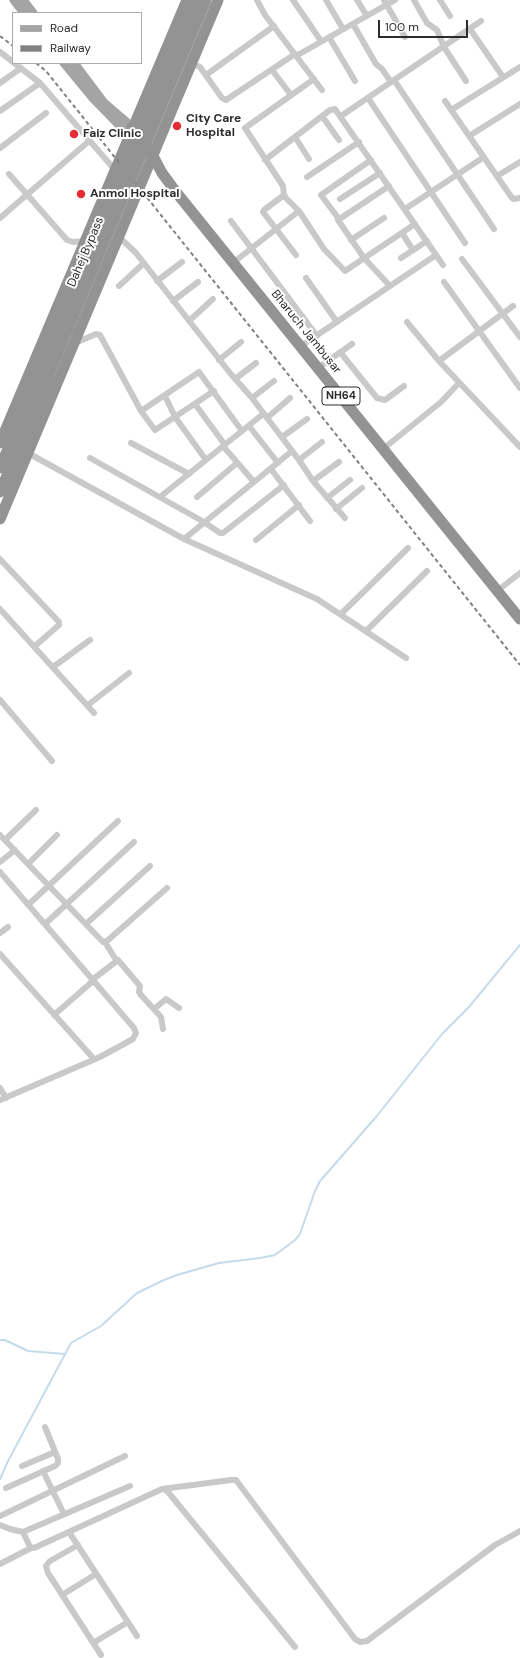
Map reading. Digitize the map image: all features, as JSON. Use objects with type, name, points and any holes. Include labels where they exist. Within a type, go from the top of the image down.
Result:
[{"type":"highway","points":[[0,443],[3,425],[85,241],[187,0]]},
{"type":"highway","name":"Dahej Bypass","points":[[0,492],[43,378],[195,0]]},
{"type":"highway","name":"Dahej Bypass","points":[[0,468],[43,378],[206,0]]},
{"type":"highway","points":[[0,519],[75,343],[152,154],[218,0]]},
{"type":"highway","name":"Bharuch Jambusar","points":[[131,131],[152,154],[162,173],[176,192],[234,262],[520,619]]},
{"type":"highway","name":"Bharuch Jambusar","points":[[131,131],[148,165],[162,173]]},
{"type":"main road","points":[[14,0],[23,12]]},
{"type":"main road","points":[[23,0],[32,12]]},
{"type":"main road","name":"Bharuch Jambusar","points":[[65,64],[92,97],[131,131]]},
{"type":"main road","name":"Bharuch Jambusar","points":[[75,64],[104,103],[131,131]]},
{"type":"street","points":[[257,0],[274,26],[322,90]]},
{"type":"street","points":[[293,0],[322,42]]},
{"type":"street","points":[[326,0],[343,29]]},
{"type":"street","points":[[357,0],[367,16]]},
{"type":"street","points":[[191,63],[199,66],[222,98],[226,100],[296,55],[367,16],[385,2],[395,0]]},
{"type":"street","points":[[414,0],[427,23],[437,30],[444,46],[466,81]]},
{"type":"street","points":[[440,0],[450,16]]},
{"type":"street","points":[[385,2],[405,37]]},
{"type":"street","points":[[341,116],[481,21]]},
{"type":"street","points":[[353,24],[376,64],[392,81],[494,229]]},
{"type":"street","points":[[206,75],[274,26]]},
{"type":"street","points":[[470,29],[503,77]]},
{"type":"street","points":[[329,37],[355,81]]},
{"type":"street","points":[[0,52],[12,61]]},
{"type":"street","points":[[16,64],[40,83],[115,170]]},
{"type":"street","points":[[451,110],[520,67]]},
{"type":"street","points":[[0,83],[21,68]]},
{"type":"street","points":[[272,70],[291,95]]},
{"type":"street","points":[[314,79],[245,128],[283,186],[284,195],[299,211],[324,250],[345,271],[415,224]]},
{"type":"street","points":[[0,111],[40,83]]},
{"type":"street","points":[[368,98],[465,243]]},
{"type":"street","points":[[445,101],[512,198],[520,198]]},
{"type":"street","points":[[469,136],[520,104]]},
{"type":"street","points":[[265,160],[322,116],[333,109],[337,111],[443,264]]},
{"type":"street","points":[[0,148],[46,113]]},
{"type":"street","points":[[322,116],[339,140]]},
{"type":"street","points":[[295,137],[309,159]]},
{"type":"street","points":[[0,218],[89,141]]},
{"type":"street","points":[[307,177],[359,142]]},
{"type":"street","points":[[405,209],[484,157]]},
{"type":"street","points":[[371,160],[321,195],[339,219],[339,223],[364,258],[390,286]]},
{"type":"street","points":[[497,176],[520,162]]},
{"type":"street","points":[[340,199],[380,173]]},
{"type":"street","points":[[9,174],[67,240],[73,242],[85,241]]},
{"type":"street","points":[[339,219],[389,186]]},
{"type":"street","points":[[284,195],[263,212],[275,230],[296,255]]},
{"type":"street","points":[[234,262],[299,211]]},
{"type":"street","points":[[351,240],[384,218]]},
{"type":"street","points":[[231,221],[317,336]]},
{"type":"street","points":[[402,233],[413,250]]},
{"type":"street","points":[[119,237],[158,281],[235,379],[252,398],[313,481],[345,518]]},
{"type":"street","points":[[401,258],[427,241]]},
{"type":"street","points":[[301,346],[436,255]]},
{"type":"street","points":[[462,259],[520,337]]},
{"type":"street","points":[[158,281],[182,262]]},
{"type":"street","points":[[119,286],[144,264]]},
{"type":"street","points":[[306,278],[337,322]]},
{"type":"street","points":[[173,301],[198,282]]},
{"type":"street","points":[[444,282],[520,388]]},
{"type":"street","points":[[189,321],[213,299]]},
{"type":"street","points":[[438,361],[513,306]]},
{"type":"street","points":[[407,322],[438,361],[520,447]]},
{"type":"street","points":[[75,343],[96,334],[100,334],[141,411],[155,430],[214,391]]},
{"type":"street","points":[[220,360],[241,342]]},
{"type":"street","points":[[318,368],[352,344]]},
{"type":"street","points":[[340,352],[378,398],[385,400],[404,386]]},
{"type":"street","points":[[235,379],[256,362]]},
{"type":"street","points":[[141,411],[199,372],[242,431]]},
{"type":"street","points":[[252,398],[274,381]]},
{"type":"street","points":[[383,449],[441,402],[459,383]]},
{"type":"street","points":[[166,398],[175,417],[206,460]]},
{"type":"street","points":[[160,497],[242,431],[290,398]]},
{"type":"street","points":[[195,404],[224,446],[254,482]]},
{"type":"street","points":[[138,405],[149,406]]},
{"type":"street","points":[[282,437],[307,419]]},
{"type":"street","points":[[249,426],[278,463]]},
{"type":"street","points":[[299,460],[322,442]]},
{"type":"street","points":[[131,443],[189,474]]},
{"type":"street","points":[[184,539],[272,469],[292,451]]},
{"type":"street","points":[[28,453],[184,539],[317,598],[406,658]]},
{"type":"street","points":[[90,458],[204,522],[217,531],[223,533],[284,485]]},
{"type":"street","points":[[313,481],[339,462]]},
{"type":"street","points":[[197,497],[237,463]]},
{"type":"street","points":[[272,469],[310,521]]},
{"type":"street","points":[[327,498],[350,480]]},
{"type":"street","points":[[336,509],[362,488]]},
{"type":"street","points":[[256,540],[299,506]]},
{"type":"street","points":[[341,614],[408,548]]},
{"type":"street","points":[[0,559],[59,622],[59,626],[35,646]]},
{"type":"street","points":[[366,631],[426,571]]},
{"type":"street","points":[[497,591],[520,573]]},
{"type":"street","points":[[0,609],[94,712]]},
{"type":"street","points":[[53,667],[90,640]]},
{"type":"street","points":[[88,705],[128,673]]},
{"type":"street","points":[[0,700],[52,761]]},
{"type":"street","points":[[36,810],[2,837],[66,904],[105,942],[116,960],[140,986],[139,992],[141,995],[161,1017],[163,1029]]},
{"type":"street","points":[[28,905],[118,821]]},
{"type":"street","points":[[28,864],[57,835]]},
{"type":"street","points":[[45,924],[134,842]]},
{"type":"street","points":[[0,862],[15,850]]},
{"type":"street","points":[[86,924],[150,866]]},
{"type":"street","points":[[0,872],[134,1028],[136,1033],[132,1039],[94,1059],[3,1099],[0,1088]]},
{"type":"street","points":[[105,942],[167,888]]},
{"type":"street","points":[[0,933],[8,927]]},
{"type":"street","points":[[0,954],[94,1059]]},
{"type":"street","points":[[54,1015],[116,960]]},
{"type":"street","points":[[154,1009],[166,999],[179,1008]]},
{"type":"street","points":[[6,1488],[58,1463],[45,1426]]},
{"type":"street","points":[[22,1466],[55,1452]]},
{"type":"street","points":[[0,1516],[125,1456]]},
{"type":"street","points":[[43,1471],[64,1514]]},
{"type":"street","points":[[0,1564],[31,1548],[157,1491],[236,1480],[355,1639],[360,1642],[367,1641],[495,1546],[520,1531]]},
{"type":"street","points":[[0,1525],[23,1532],[130,1486]]},
{"type":"street","points":[[164,1489],[295,1647]]},
{"type":"street","points":[[23,1532],[31,1548]]},
{"type":"street","points":[[69,1532],[137,1636]]},
{"type":"street","points":[[78,1545],[46,1564],[46,1569],[101,1655]]},
{"type":"street","points":[[62,1595],[96,1574]]},
{"type":"street","points":[[93,1643],[128,1622]]},
{"type":"waterway","points":[[0,1479],[8,1461],[71,1343],[101,1326],[137,1293],[164,1280],[219,1263],[275,1255],[295,1240],[300,1234],[320,1181],[376,1117],[442,1034],[469,1007],[520,945]]},
{"type":"waterway","points":[[0,1340],[5,1340],[28,1351],[65,1354]]},
{"type":"railway","points":[[0,36],[12,45]]},
{"type":"railway","points":[[37,64],[46,71],[520,665]]},
{"type":"place","name":"City Care Hospital","points":[[177,126]]},
{"type":"place","name":"Faiz Clinic","points":[[74,134]]},
{"type":"place","name":"Anmol Hospital","points":[[81,194]]}]
